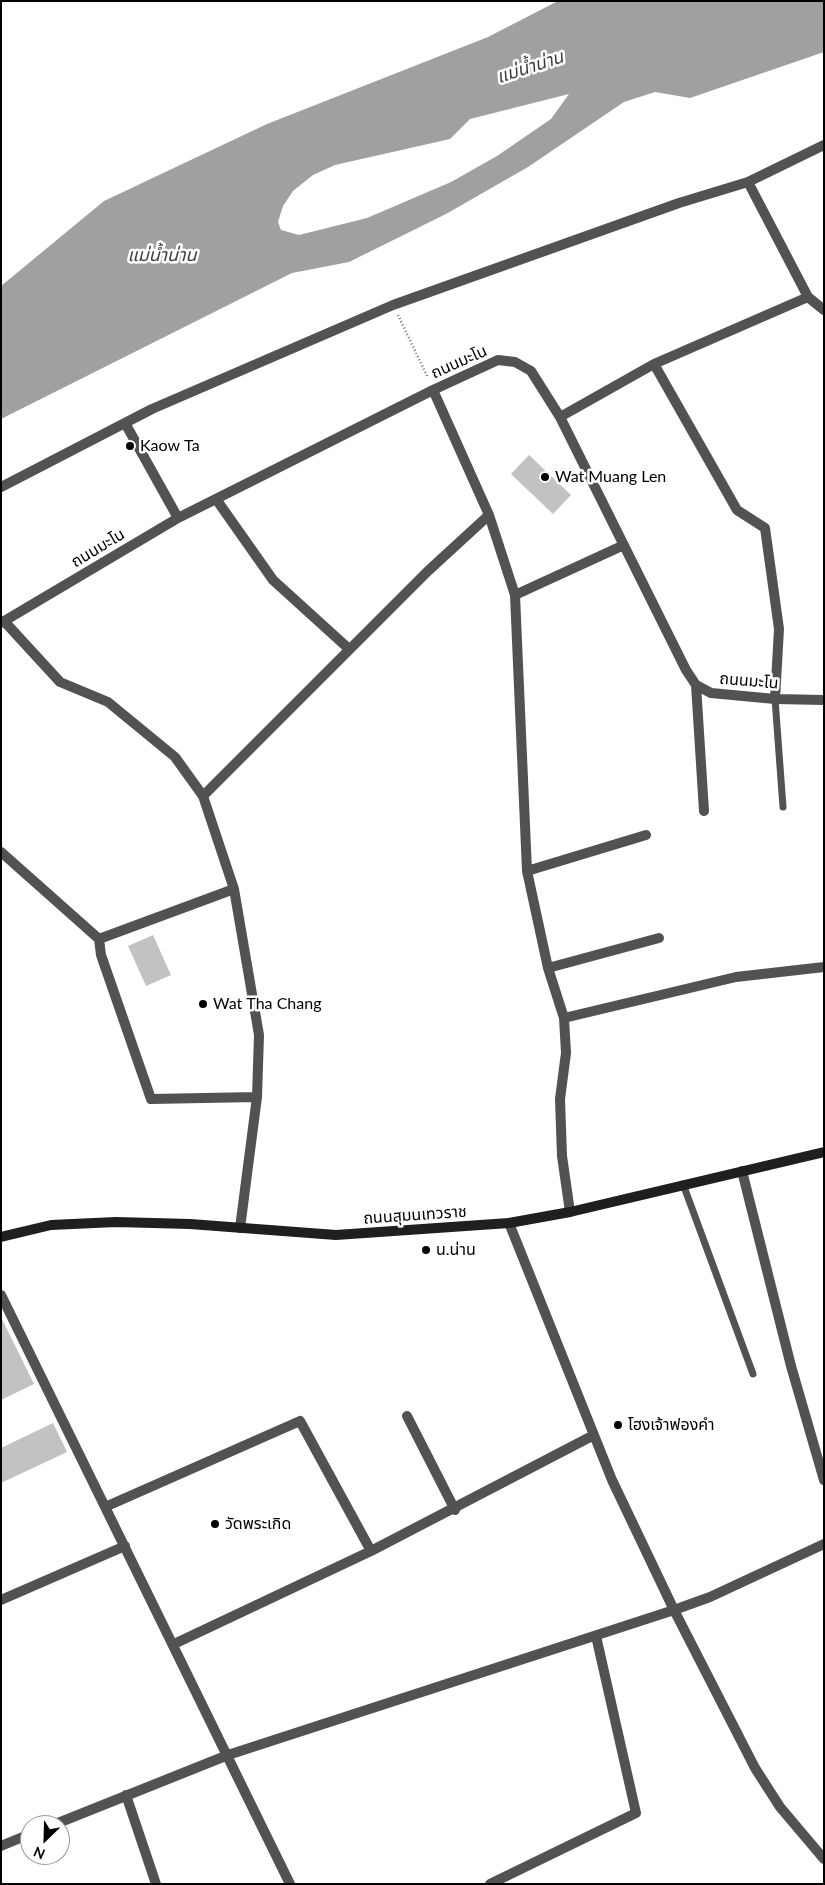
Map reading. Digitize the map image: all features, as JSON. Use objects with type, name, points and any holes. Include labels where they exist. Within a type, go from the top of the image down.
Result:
[{"type":"street","points":[[1,487],[152,409],[393,305],[679,203],[748,182],[824,145]]},
{"type":"street","points":[[748,182],[808,296],[824,310]]},
{"type":"street","points":[[560,417],[654,364],[808,296]]},
{"type":"street","name":"ถนนมะโน","points":[[3,622],[178,518],[433,390],[498,360],[515,362],[531,370],[560,417],[686,670],[696,686],[711,693],[775,699],[824,700]]},
{"type":"street","points":[[654,364],[737,510],[764,528],[779,629],[775,699]]},
{"type":"street","points":[[433,390],[489,515],[515,595],[527,871],[548,968],[564,1018],[566,1053],[560,1099],[562,1156],[570,1212]]},
{"type":"street","points":[[125,423],[178,518]]},
{"type":"street","points":[[216,499],[273,580],[349,649]]},
{"type":"street","points":[[203,796],[428,571],[489,515]]},
{"type":"street","points":[[515,595],[624,545]]},
{"type":"street","points":[[3,622],[60,682],[108,702],[175,756],[203,796],[234,890],[259,1035],[257,1097],[240,1228]]},
{"type":"street","points":[[696,686],[704,811]]},
{"type":"street","points":[[527,871],[646,835]]},
{"type":"street","points":[[1,852],[99,939],[101,955],[151,1099],[257,1097]]},
{"type":"street","points":[[99,939],[234,890]]},
{"type":"street","points":[[548,968],[659,938]]},
{"type":"street","points":[[564,1018],[736,977],[824,967]]},
{"type":"street","name":"ถนนสุมนเทวราช","points":[[1,1237],[51,1225],[116,1222],[336,1235],[509,1223],[570,1212],[824,1152]]},
{"type":"street","points":[[742,1171],[791,1366],[824,1480]]},
{"type":"street","points":[[509,1223],[612,1480],[674,1610],[755,1768],[780,1807],[824,1859]]},
{"type":"street","points":[[1,1295],[174,1644],[290,1884]]},
{"type":"street","points":[[407,1416],[455,1510]]},
{"type":"street","points":[[105,1506],[300,1421],[371,1551]]},
{"type":"street","points":[[174,1644],[455,1510],[594,1435]]},
{"type":"street","points":[[70,1818],[228,1755],[596,1636],[710,1597],[824,1544]]},
{"type":"street","points":[[1,1600],[125,1546]]},
{"type":"street","points":[[490,1884],[636,1813],[596,1636]]},
{"type":"street","points":[[126,1795],[156,1884]]},
{"type":"street","points":[[1,1846],[20,1838]]},
{"type":"lane","points":[[775,699],[784,808]]},
{"type":"lane","points":[[683,1184],[752,1374]]},
{"type":"path","points":[[393,305],[433,390]]},
{"type":"water","name":"แม่น้ำน่าน","points":[[558,1],[824,1],[824,52],[690,98],[655,92],[624,102],[528,167],[446,214],[349,262],[292,273],[1,419],[1,286],[104,201],[267,124],[488,37]],"holes":[[[569,94],[551,119],[497,156],[451,182],[367,218],[299,235],[281,230],[278,222],[283,206],[293,191],[313,175],[335,165],[450,139],[470,119]]]},
{"type":"building","points":[[529,455],[571,495],[553,514],[511,474]]},
{"type":"building","points":[[153,935],[171,975],[146,986],[128,946]]},
{"type":"building","points":[[1,1317],[34,1384],[1,1400]]},
{"type":"building","points":[[53,1423],[67,1452],[1,1483],[1,1448]]},
{"type":"place","name":"Kaow Ta","points":[[130,446]]},
{"type":"place","name":"Wat Muang Len","points":[[545,477]]},
{"type":"place","name":"Wat Tha Chang","points":[[203,1004]]},
{"type":"place","name":"น.น่าน","points":[[426,1250]]},
{"type":"place","name":"โฮงเจ้าฟองคำ","points":[[618,1425]]},
{"type":"place","name":"วัดพระเกิด","points":[[215,1524]]}]
